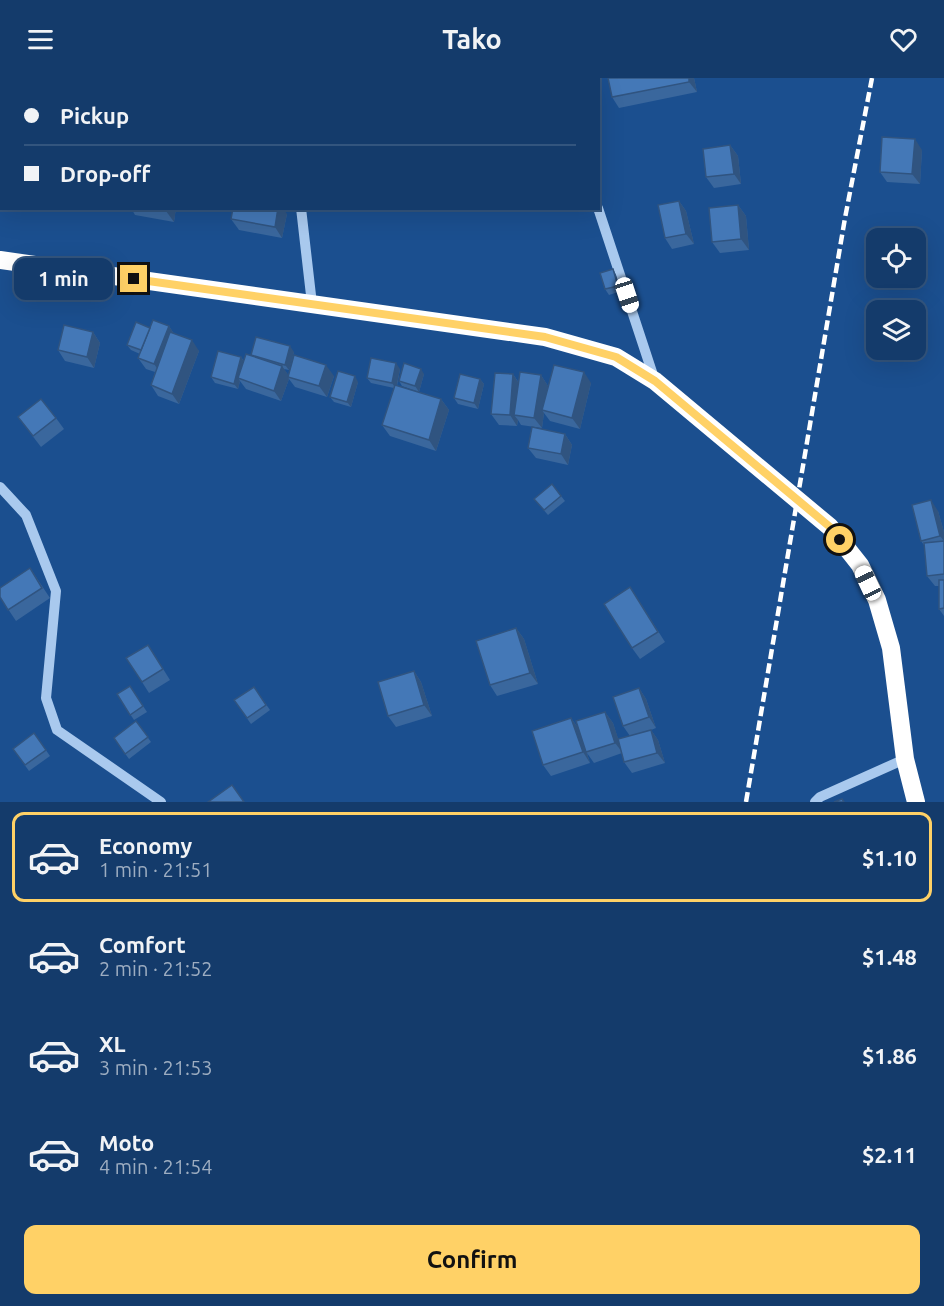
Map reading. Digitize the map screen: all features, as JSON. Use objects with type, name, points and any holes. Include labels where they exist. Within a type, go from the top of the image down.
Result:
[{"type":"highway","points":[[0,260],[545,337],[616,357],[655,381],[830,527],[860,565],[877,600],[891,648],[904,759],[915,802]]},
{"type":"street","points":[[301,210],[312,304]]},
{"type":"street","points":[[599,210],[655,381]]},
{"type":"street","points":[[0,487],[26,515],[56,591],[46,698],[57,730],[161,802]]},
{"type":"street","points":[[815,802],[820,797],[904,759]]},
{"type":"building","points":[[608,78],[689,78],[689,82],[612,97]]},
{"type":"building","points":[[882,137],[915,139],[912,174],[880,172]]},
{"type":"building","points":[[730,145],[734,174],[706,177],[703,149]]},
{"type":"building","points":[[679,201],[686,234],[665,238],[658,205]]},
{"type":"building","points":[[738,205],[741,239],[712,242],[709,208]]},
{"type":"building","points":[[233,210],[278,210],[275,227],[231,219]]},
{"type":"building","points":[[613,269],[618,286],[605,289],[600,273]]},
{"type":"building","points":[[153,320],[169,326],[154,364],[138,358]]},
{"type":"building","points":[[136,322],[150,328],[141,350],[127,345]]},
{"type":"building","points":[[64,325],[93,332],[87,357],[58,350]]},
{"type":"building","points":[[170,332],[192,340],[172,394],[151,385]]},
{"type":"building","points":[[256,337],[290,346],[285,365],[251,355]]},
{"type":"building","points":[[218,351],[241,357],[234,384],[211,377]]},
{"type":"building","points":[[246,354],[282,366],[274,391],[238,378]]},
{"type":"building","points":[[294,355],[326,365],[319,386],[288,377]]},
{"type":"building","points":[[371,358],[396,363],[392,383],[367,378]]},
{"type":"building","points":[[404,363],[421,369],[415,386],[399,381]]},
{"type":"building","points":[[554,365],[584,372],[572,418],[542,410]]},
{"type":"building","points":[[338,371],[355,376],[347,402],[330,397]]},
{"type":"building","points":[[520,372],[541,375],[534,418],[514,415]]},
{"type":"building","points":[[495,373],[513,374],[510,415],[491,414]]},
{"type":"building","points":[[460,374],[480,379],[474,403],[454,398]]},
{"type":"building","points":[[395,385],[441,399],[429,440],[382,425]]},
{"type":"building","points":[[41,399],[56,418],[33,436],[18,417]]},
{"type":"building","points":[[532,427],[565,434],[561,454],[528,448]]},
{"type":"building","points":[[552,484],[561,496],[544,510],[534,499]]},
{"type":"building","points":[[931,500],[940,536],[921,541],[912,505]]},
{"type":"building","points":[[944,541],[944,574],[927,576],[924,543]]},
{"type":"building","points":[[30,568],[42,588],[8,610],[0,597],[0,588]]},
{"type":"building","points":[[939,580],[944,580],[944,608],[939,609]]},
{"type":"building","points":[[630,587],[658,632],[632,648],[604,604]]},
{"type":"building","points":[[516,628],[530,673],[490,685],[476,641]]},
{"type":"building","points":[[148,645],[163,669],[142,682],[126,658]]},
{"type":"building","points":[[414,671],[424,705],[388,716],[378,682]]},
{"type":"building","points":[[130,686],[143,706],[130,715],[117,694]]},
{"type":"building","points":[[254,687],[266,705],[247,718],[234,700]]},
{"type":"building","points":[[639,688],[649,717],[623,726],[613,697]]},
{"type":"building","points":[[605,712],[615,743],[586,752],[576,721]]},
{"type":"building","points":[[571,718],[583,752],[543,765],[532,731]]},
{"type":"building","points":[[136,721],[148,737],[125,754],[114,738]]},
{"type":"building","points":[[651,730],[657,753],[624,762],[618,739]]},
{"type":"building","points":[[34,733],[46,750],[25,765],[13,749]]},
{"type":"building","points":[[232,785],[244,802],[208,802]]},
{"type":"railway","points":[[746,802],[845,218],[872,78]]},
{"type":"route","points":[[134,279],[545,337],[616,357],[655,381],[830,527],[840,540]]}]
